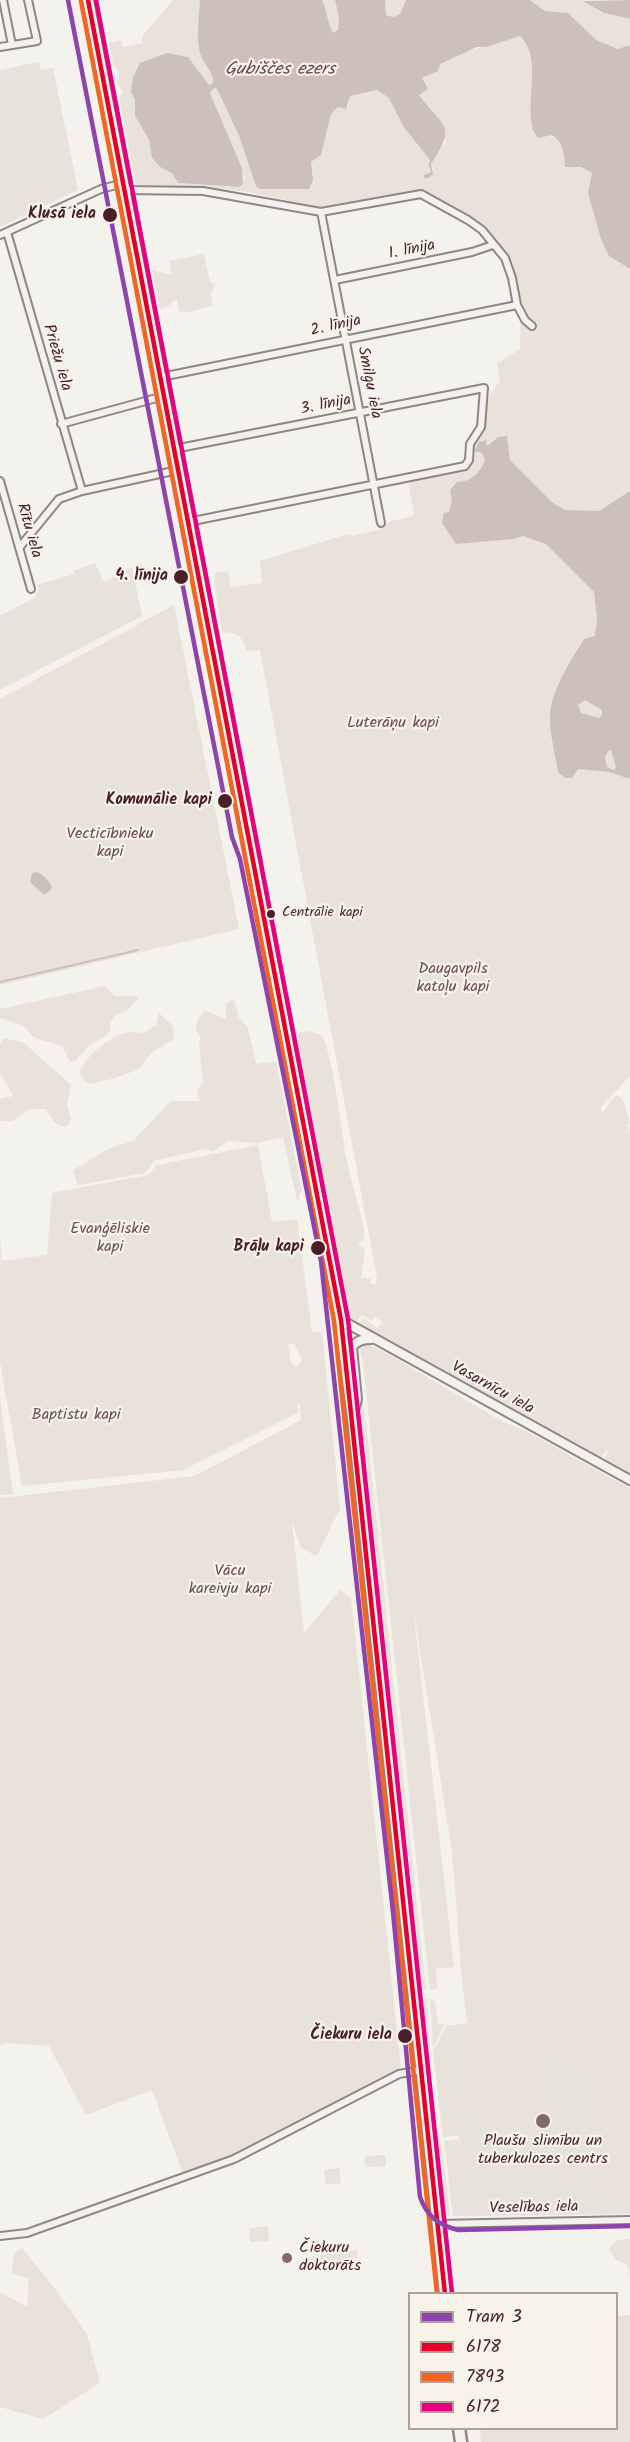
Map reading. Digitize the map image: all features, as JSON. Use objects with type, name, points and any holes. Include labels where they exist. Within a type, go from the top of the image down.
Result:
[{"type":"main road","points":[[88,0],[340,1320],[353,1418],[445,2292]]},
{"type":"street","points":[[3,0],[12,45]]},
{"type":"street","points":[[0,47],[37,41],[28,0]]},
{"type":"street","points":[[3,233],[105,187],[203,191],[321,212],[421,194],[482,230],[505,258],[512,278],[517,305],[525,320],[532,326]]},
{"type":"street","name":"Smilgu iela","points":[[321,212],[381,523]]},
{"type":"street","name":"Priežu iela","points":[[3,233],[82,492]]},
{"type":"street","name":"1. līnija","points":[[335,280],[472,252],[493,245]]},
{"type":"street","name":"2. līnija","points":[[161,377],[517,305]]},
{"type":"street","name":"3. līnija","points":[[174,449],[483,388],[481,427],[470,444],[469,460],[465,466],[374,484]]},
{"type":"street","points":[[61,424],[164,396]]},
{"type":"street","points":[[19,548],[59,499],[178,470]]},
{"type":"street","name":"Rītu iela","points":[[0,481],[31,589]]},
{"type":"street","points":[[188,522],[374,484]]},
{"type":"street","name":"Vasarnīcu iela","points":[[340,1320],[630,1480]]},
{"type":"street","points":[[353,1418],[357,1398],[352,1347],[364,1339],[372,1339]]},
{"type":"street","points":[[0,2236],[27,2233],[234,2159],[399,2074],[422,2070]]},
{"type":"street","name":"Veselības iela","points":[[438,2224],[630,2220]]},
{"type":"shaded area","points":[[39,62],[41,70],[53,68],[78,190],[0,227],[0,70]]},
{"type":"shaded area","points":[[204,254],[210,282],[215,285],[211,295],[213,306],[188,312],[179,311],[169,261]]},
{"type":"shaded area","points":[[95,563],[104,582],[132,567],[142,616],[0,690],[0,616],[36,597],[35,593],[39,592],[37,585],[74,574],[73,571]]},
{"type":"shaded area","name":"Plaušu slimību un tuberkulozes centrs","points":[[487,2020],[630,2071],[630,2214],[468,2216],[446,2026]]},
{"type":"shaded area","points":[[385,2155],[386,2166],[367,2167],[364,2160],[367,2156]]},
{"type":"green space","points":[[173,0],[200,0],[199,47],[201,57],[214,83],[209,85],[203,81],[197,67],[131,92],[135,100],[135,116],[149,140],[152,158],[160,167],[173,173],[178,183],[240,187],[244,179],[242,168],[210,93],[214,88],[217,89],[239,136],[257,186],[313,180],[311,162],[321,155],[331,114],[338,107],[348,107],[350,96],[377,90],[389,98],[403,126],[431,160],[429,178],[433,170],[431,164],[446,142],[440,120],[418,94],[422,78],[427,74],[433,73],[440,64],[458,54],[520,36],[526,45],[532,67],[532,126],[585,50],[576,21],[568,13],[545,11],[530,0],[583,0],[604,13],[630,19],[630,1076],[601,1107],[602,1113],[616,1095],[622,1098],[630,1123],[627,1125],[630,1132],[630,1476],[603,1461],[608,1452],[606,1450],[600,1459],[358,1325],[363,1318],[377,1328],[382,1322],[375,1317],[372,1321],[362,1315],[355,1323],[346,1314],[293,1039],[301,1032],[321,1035],[325,1043],[333,1073],[348,1165],[364,1227],[364,1239],[358,1243],[365,1250],[361,1278],[371,1279],[370,1284],[375,1285],[377,1278],[260,650],[246,651],[238,636],[222,632],[214,581],[216,573],[228,571],[231,587],[262,583],[260,561],[351,533],[352,536],[378,530],[392,521],[412,516],[414,514],[408,482],[470,468],[479,422],[493,390],[500,381],[497,363],[520,349],[521,301],[513,265],[482,227],[450,204],[422,192],[394,194],[324,208],[248,192],[202,187],[136,185],[119,97],[123,93],[117,83],[119,70],[113,64],[109,43],[121,40],[123,47],[143,43],[142,36]],"holes":[[[507,436],[510,460],[553,503],[451,505],[482,465],[485,459],[481,451],[487,440],[485,445],[498,437]],[[591,638],[562,693],[563,679],[572,658],[583,639]]]},
{"type":"green space","points":[[322,0],[335,0],[339,18],[338,30],[335,33],[331,29]]},
{"type":"green space","points":[[385,0],[406,0],[400,14],[393,17],[386,15]]},
{"type":"green space","points":[[152,270],[176,276],[180,296],[160,310]]},
{"type":"green space","name":"Vecticībnieku kapi","points":[[174,605],[239,929],[0,985],[0,699]]},
{"type":"green space","points":[[105,986],[115,996],[137,996],[138,999],[127,1010],[114,1016],[107,1035],[89,1046],[75,1061],[70,1062],[62,1046],[35,1038],[22,1025],[0,1018],[0,1009]]},
{"type":"green space","points":[[234,1000],[239,1018],[248,1028],[256,1064],[276,1061],[302,1192],[299,1194],[299,1200],[297,1201],[283,1137],[257,1143],[228,1141],[212,1152],[205,1149],[154,1161],[146,1173],[78,1185],[73,1170],[110,1148],[133,1141],[171,1101],[200,1101],[197,1090],[203,1082],[199,1044],[201,1037],[196,1029],[198,1019],[205,1010],[226,1019],[226,1003]]},
{"type":"green space","points":[[159,1013],[173,1026],[174,1039],[153,1052],[143,1065],[133,1072],[89,1084],[83,1079],[80,1072],[93,1053],[115,1037],[132,1032],[145,1033],[156,1025]]},
{"type":"green space","points":[[4,1038],[24,1043],[71,1085],[67,1105],[71,1118],[70,1123],[65,1127],[54,1122],[46,1109],[30,1109],[12,1121],[0,1121],[0,1099],[13,1096],[0,1073],[0,1044]]},
{"type":"green space","points":[[258,1145],[272,1222],[297,1219],[312,1332],[322,1333],[340,1508],[317,1556],[301,1548],[292,1521],[304,1633],[340,1590],[351,1598],[401,2069],[267,2139],[183,2174],[152,2090],[86,2115],[49,2046],[7,2043],[0,2046],[0,1498],[195,1476],[301,1420],[300,1406],[297,1403],[298,1413],[183,1470],[22,1486],[0,1362],[0,1237],[2,1261],[47,1255],[52,1193],[148,1175],[157,1165]],"holes":[[[294,1343],[302,1361],[296,1367],[291,1363],[288,1345]]]},
{"type":"green space","points":[[366,1343],[503,1422],[524,1430],[630,1488],[630,2192],[606,2191],[603,2171],[596,2165],[596,2139],[610,2121],[603,2070],[564,2056],[544,2060],[549,2111],[545,2120],[534,2132],[480,2117],[462,1982],[452,1851],[413,1607],[454,1967],[436,1969],[437,1988],[430,1990],[363,1363],[359,1345]]},
{"type":"green space","points":[[356,1348],[368,1440],[426,1990],[420,1989],[418,1983],[359,1428],[360,1404]]},
{"type":"green space","points":[[0,1397],[13,1494],[0,1495]]},
{"type":"green space","points":[[427,1998],[432,2078],[427,2081],[420,2006],[422,2000]]},
{"type":"green space","points":[[430,1998],[435,2002],[438,2024],[444,2024],[433,2048]]},
{"type":"green space","points":[[446,2026],[459,2136],[443,2137],[433,2052]]},
{"type":"green space","points":[[435,2129],[438,2129],[444,2160],[450,2217],[443,2214],[441,2209]]},
{"type":"green space","points":[[459,2139],[468,2216],[453,2216],[444,2141]]},
{"type":"green space","points":[[339,2168],[341,2183],[326,2185],[324,2170]]},
{"type":"green space","points":[[268,2226],[269,2241],[250,2242],[249,2228]]},
{"type":"green space","points":[[630,2239],[630,2277],[628,2266],[615,2259],[609,2248],[618,2240]]},
{"type":"green space","points":[[22,2248],[87,2334],[100,2383],[43,2419],[0,2407],[0,2292],[27,2307],[29,2279],[12,2273],[14,2254]]},
{"type":"green space","points":[[357,2250],[358,2258],[313,2264],[312,2256]]},
{"type":"green space","points":[[630,2315],[630,2442],[481,2442],[480,2430],[618,2430],[618,2316]]},
{"type":"water","name":"Gubiščes ezers","points":[[200,0],[322,0],[333,33],[338,30],[339,18],[335,0],[385,0],[386,15],[393,17],[400,14],[406,0],[530,0],[545,11],[568,13],[596,40],[618,49],[630,45],[630,269],[609,256],[601,239],[588,193],[592,173],[581,167],[565,167],[564,153],[559,141],[552,135],[538,138],[533,131],[532,67],[527,45],[520,36],[486,47],[477,47],[440,64],[438,71],[422,78],[428,89],[419,95],[440,121],[445,133],[444,141],[431,164],[433,174],[429,178],[424,178],[424,175],[431,172],[430,160],[403,126],[389,98],[377,90],[350,96],[346,109],[338,107],[331,114],[321,155],[311,162],[313,180],[309,189],[260,189],[256,186],[239,136],[217,89],[214,88],[210,93],[242,168],[243,183],[240,187],[178,183],[172,173],[160,167],[152,158],[149,140],[135,116],[135,100],[131,92],[133,77],[140,63],[167,53],[188,57],[209,85],[213,83],[212,75],[201,57],[199,47]]},
{"type":"water","points":[[630,0],[630,19],[604,13],[583,1]]},
{"type":"water","points":[[507,436],[510,460],[553,503],[565,510],[599,511],[630,491],[630,779],[609,772],[578,769],[572,778],[565,778],[558,772],[550,728],[550,710],[562,678],[579,646],[584,639],[595,636],[597,618],[594,592],[546,544],[523,536],[514,539],[456,544],[442,523],[444,513],[449,512],[452,501],[450,490],[457,482],[462,482],[475,475],[483,464],[485,459],[481,452],[475,450],[479,442],[487,440],[486,445],[488,445],[498,437]],"holes":[[[585,700],[602,710],[599,718],[581,713],[578,705]],[[611,750],[616,767],[614,770],[607,767],[605,757]]]},
{"type":"water","points":[[36,872],[44,876],[51,885],[52,888],[46,894],[30,882],[32,873]]},
{"type":"waterway","points":[[0,982],[138,950]]},
{"type":"tram line","name":"3","points":[[68,0],[232,837],[240,859],[321,1261],[393,1912],[420,2197],[434,2219],[458,2230],[630,2226]]},
{"type":"transit line","name":"6178","points":[[88,0],[341,1320],[445,2292]]},
{"type":"transit line","name":"6172","points":[[96,0],[348,1319],[452,2292]]},
{"type":"transit line","name":"7893","points":[[81,1],[334,1321],[437,2292]]},
{"type":"place","name":"Klusā iela","points":[[110,215]]},
{"type":"place","name":"4. līnija","points":[[181,577]]},
{"type":"place","name":"Komunālie kapi","points":[[225,801]]},
{"type":"place","name":"Centrālie kapi","points":[[271,914]]},
{"type":"place","name":"Brāļu kapi","points":[[318,1248]]},
{"type":"place","name":"Čiekuru iela","points":[[405,2036]]},
{"type":"place","name":"Plaušu slimību un tuberkulozes centrs","points":[[543,2121]]},
{"type":"place","name":"Čiekuru doktorāts","points":[[287,2258]]},
{"type":"park label","name":"Luterāņu kapi","points":[[393,724]]},
{"type":"park label","name":"Daugavpils katoļu kapi","points":[[453,979]]},
{"type":"park label","name":"Evanģēliskie kapi","points":[[110,1239]]},
{"type":"park label","name":"Baptistu kapi","points":[[76,1416]]},
{"type":"park label","name":"Vācu kareivju kapi","points":[[230,1581]]}]
